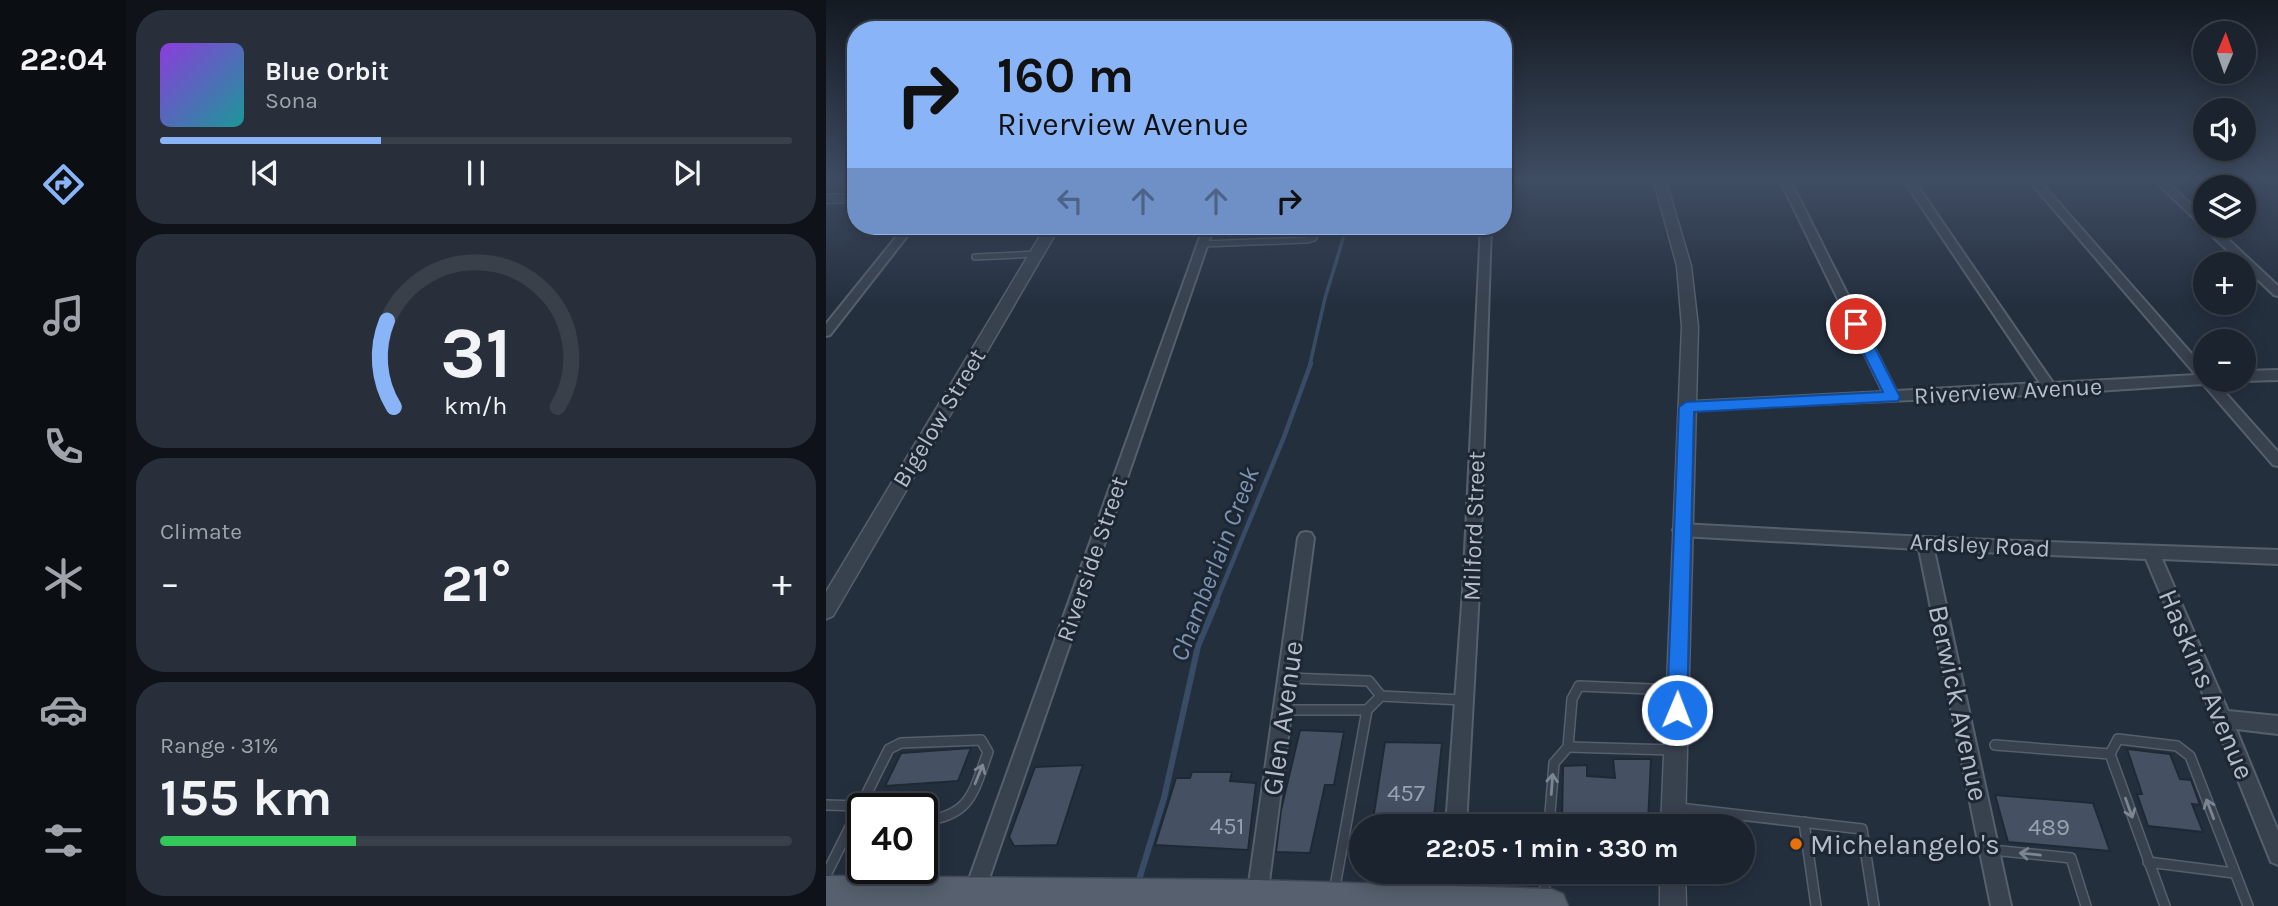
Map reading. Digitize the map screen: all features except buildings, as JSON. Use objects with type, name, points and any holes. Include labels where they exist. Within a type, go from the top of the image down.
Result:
[{"type":"main road","points":[[826,892],[913,899],[1107,895],[1244,900],[1333,899],[1404,904],[1452,887],[1551,906]]},
{"type":"street","points":[[1670,220],[1688,289],[1690,327],[1681,530],[1674,814]]},
{"type":"street","points":[[1805,220],[1892,397]]},
{"type":"street","points":[[1936,220],[2051,389]]},
{"type":"street","points":[[2069,220],[2193,364]]},
{"type":"street","points":[[826,332],[903,235]]},
{"type":"street","name":"Bigelow Street","points":[[826,611],[1048,235]]},
{"type":"street","name":"Riverside Street","points":[[972,899],[1206,235]]},
{"type":"street","name":"Milford Street","points":[[1457,814],[1471,591],[1486,235]]},
{"type":"street","points":[[2222,238],[2278,292]]},
{"type":"street","points":[[2256,375],[2278,374]]},
{"type":"street","name":"Riverview Avenue","points":[[1686,407],[2193,380]]},
{"type":"street","points":[[2217,392],[2278,461]]},
{"type":"street","name":"Ardsley Road","points":[[1681,530],[2278,557]]},
{"type":"street","name":"Glen Avenue","points":[[1244,900],[1284,710],[1306,538]]},
{"type":"street","name":"Berwick Avenue","points":[[1925,542],[2001,906]]},
{"type":"street","name":"Haskins Avenue","points":[[2151,552],[2224,719],[2278,855]]},
{"type":"street","points":[[2224,719],[2278,725]]},
{"type":"street","points":[[1673,884],[1673,906]]},
{"type":"lane","points":[[1203,244],[1306,240],[1314,238],[1315,235]]},
{"type":"lane","points":[[975,257],[1036,254]]},
{"type":"lane","points":[[1288,678],[1369,681],[1381,696]]},
{"type":"lane","points":[[1550,814],[1553,763],[1568,747],[1572,699],[1579,686],[1677,690]]},
{"type":"lane","points":[[1333,899],[1367,710],[1381,696],[1464,700]]},
{"type":"lane","points":[[1284,710],[1367,710]]},
{"type":"lane","points":[[867,793],[883,756],[894,745],[974,738],[981,740],[988,752],[966,807],[957,816],[938,821]]},
{"type":"lane","points":[[2165,906],[2110,754],[2118,739],[2177,746],[2190,756],[2248,906]]},
{"type":"lane","points":[[1995,745],[2110,754]]},
{"type":"lane","points":[[1568,747],[1675,750]]},
{"type":"lane","points":[[826,805],[847,806]]},
{"type":"lane","points":[[1755,820],[1804,822],[1862,829],[1874,906]]},
{"type":"lane","points":[[1804,822],[1816,906]]},
{"type":"lane","points":[[826,875],[847,840]]},
{"type":"lane","points":[[1990,849],[2071,858],[2085,906]]},
{"type":"lane","points":[[2148,862],[2234,873]]},
{"type":"lane","points":[[1543,906],[1545,884]]},
{"type":"waterway","name":"Chamberlain Creek","points":[[1310,364],[1325,298],[1343,239]]},
{"type":"waterway","name":"Chamberlain Creek","points":[[1216,602],[1284,437],[1311,363]]},
{"type":"waterway","name":"Chamberlain Creek","points":[[1138,883],[1164,798],[1198,646],[1217,601]]},
{"type":"place","name":"Michelangelo's","points":[[1796,844]]},
{"type":"route","points":[[1677,710],[1686,407],[1892,397],[1856,324]]}]
